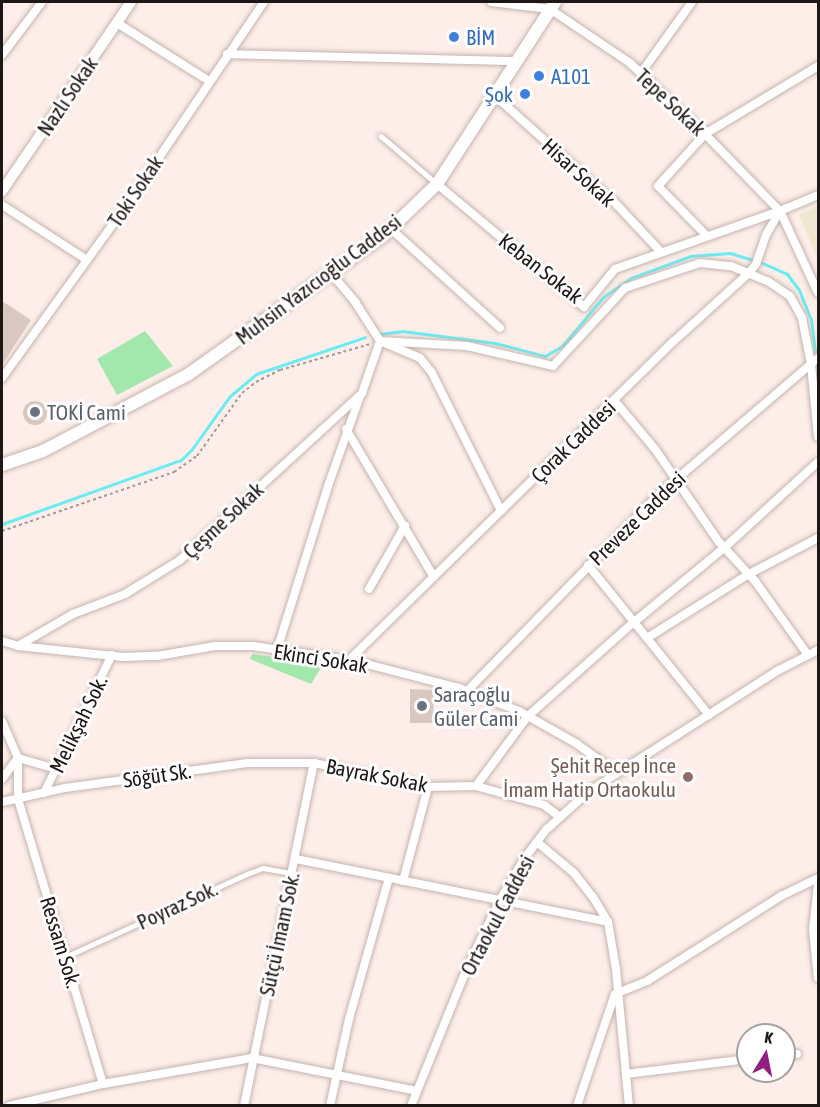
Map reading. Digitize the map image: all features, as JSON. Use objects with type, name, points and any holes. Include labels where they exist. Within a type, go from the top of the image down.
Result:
[{"type":"main road","name":"Muhsin Yazıcıoğlu Caddesi","points":[[2,465],[43,451],[189,374],[390,229],[437,184],[552,5]]},
{"type":"street","points":[[2,55],[42,2]]},
{"type":"street","name":"Nazlı Sokak","points":[[2,191],[131,2]]},
{"type":"street","name":"Toki Sokak","points":[[2,378],[87,260],[264,2]]},
{"type":"street","points":[[491,2],[552,5]]},
{"type":"street","points":[[641,73],[692,2]]},
{"type":"street","name":"Tepe Sokak","points":[[552,5],[641,73],[705,134],[780,211],[819,293]]},
{"type":"street","points":[[117,22],[209,81]]},
{"type":"street","points":[[227,54],[516,61]]},
{"type":"street","points":[[706,237],[658,186],[705,134],[819,66]]},
{"type":"street","name":"Hisar Sokak","points":[[494,96],[617,206],[661,252]]},
{"type":"street","name":"Keban Sokak","points":[[437,184],[584,307],[615,269],[819,195]]},
{"type":"street","points":[[2,205],[87,260]]},
{"type":"street","name":"Çorak Caddesi","points":[[349,660],[614,400],[748,274],[756,264],[766,235],[780,211]]},
{"type":"street","points":[[390,229],[500,328]]},
{"type":"street","points":[[380,341],[467,346],[553,366],[625,288],[700,263],[731,266],[769,282],[790,296],[802,318],[811,364],[819,437]]},
{"type":"street","points":[[331,273],[355,303],[380,341],[420,358],[432,373],[501,511]]},
{"type":"street","name":"Çeşme Sokak","points":[[18,646],[73,614],[125,594],[180,560],[362,393],[380,341]]},
{"type":"street","name":"Preveze Caddesi","points":[[467,691],[588,565],[675,481],[819,358]]},
{"type":"street","points":[[277,650],[346,429],[362,393]]},
{"type":"street","points":[[614,400],[655,449],[675,481],[724,548],[749,574],[808,655]]},
{"type":"street","points":[[346,429],[434,576]]},
{"type":"street","points":[[476,786],[528,716],[634,622],[724,548],[819,462]]},
{"type":"street","points":[[369,590],[405,526]]},
{"type":"street","points":[[647,638],[749,574],[819,538]]},
{"type":"street","points":[[588,565],[709,715]]},
{"type":"street","name":"Ekinci Sokak","points":[[2,641],[18,646],[112,655],[158,656],[215,646],[277,650],[349,660],[467,691],[528,716],[577,744],[617,773]]},
{"type":"street","name":"Ortaokul Caddesi","points":[[411,1106],[467,968],[500,902],[524,859],[537,842],[588,792],[709,715],[819,650]]},
{"type":"street","name":"Melikşah Sok.","points":[[44,793],[112,655]]},
{"type":"street","points":[[2,721],[18,758]]},
{"type":"street","points":[[18,758],[56,769]]},
{"type":"street","points":[[2,779],[18,758]]},
{"type":"street","name":"Ressam Sok.","points":[[18,758],[18,799],[104,1084]]},
{"type":"street","name":"Bayrak Sokak","points":[[314,763],[428,787],[476,786],[544,805],[560,817]]},
{"type":"street","name":"Söğüt Sk.","points":[[2,802],[44,793],[247,764],[314,763]]},
{"type":"street","name":"Sütçü İmam Sok.","points":[[244,1106],[314,763]]},
{"type":"street","points":[[403,881],[428,787]]},
{"type":"street","points":[[537,842],[574,873],[608,922],[618,992],[629,1106]]},
{"type":"street","points":[[296,859],[608,922]]},
{"type":"street","points":[[330,1106],[335,1074],[389,878]]},
{"type":"street","points":[[577,1106],[613,996],[647,981],[781,896],[819,878]]},
{"type":"street","points":[[819,884],[813,929],[819,978]]},
{"type":"street","points":[[9,1106],[104,1084],[252,1058],[417,1091]]},
{"type":"street","points":[[626,1074],[736,1060]]},
{"type":"lane","points":[[381,136],[437,184]]},
{"type":"lane","name":"Poyraz Sok.","points":[[65,957],[263,868],[292,873]]},
{"type":"path","points":[[2,531],[174,472],[197,456],[242,393],[256,382],[280,370],[380,341]]},
{"type":"shaded area","points":[[818,206],[818,260],[799,215]]},
{"type":"green space","points":[[145,331],[173,366],[117,395],[97,359]]},
{"type":"green space","points":[[252,654],[323,664],[311,684],[250,659]]},
{"type":"building","points":[[2,301],[31,320],[2,365]]},
{"type":"building","name":"TOKİ Cami","points":[[35,401],[40,402],[46,408],[46,418],[40,424],[35,425],[30,424],[24,418],[23,413],[24,408],[30,402]]},
{"type":"building","name":"Saraçoğlu Güler Cami","points":[[410,689],[434,690],[433,723],[410,723]]},
{"type":"waterway","points":[[379,334],[402,331],[495,343],[545,356],[563,345],[603,297],[631,278],[690,256],[730,253],[753,260]]},
{"type":"waterway","points":[[760,262],[787,274],[799,290],[811,319],[815,351]]},
{"type":"waterway","points":[[2,524],[181,460],[192,449],[230,396],[256,374],[365,337]]},
{"type":"waterway","points":[[817,364],[818,377]]},
{"type":"place","name":"BİM","points":[[454,37]]},
{"type":"place","name":"A101","points":[[539,76]]},
{"type":"place","name":"Şok","points":[[525,94]]},
{"type":"place","name":"TOKİ Cami","points":[[35,412]]},
{"type":"place","name":"Saraçoğlu Güler Cami","points":[[422,706]]},
{"type":"place","name":"Şehit Recep İnce İmam Hatip Ortaokulu","points":[[688,777]]}]
